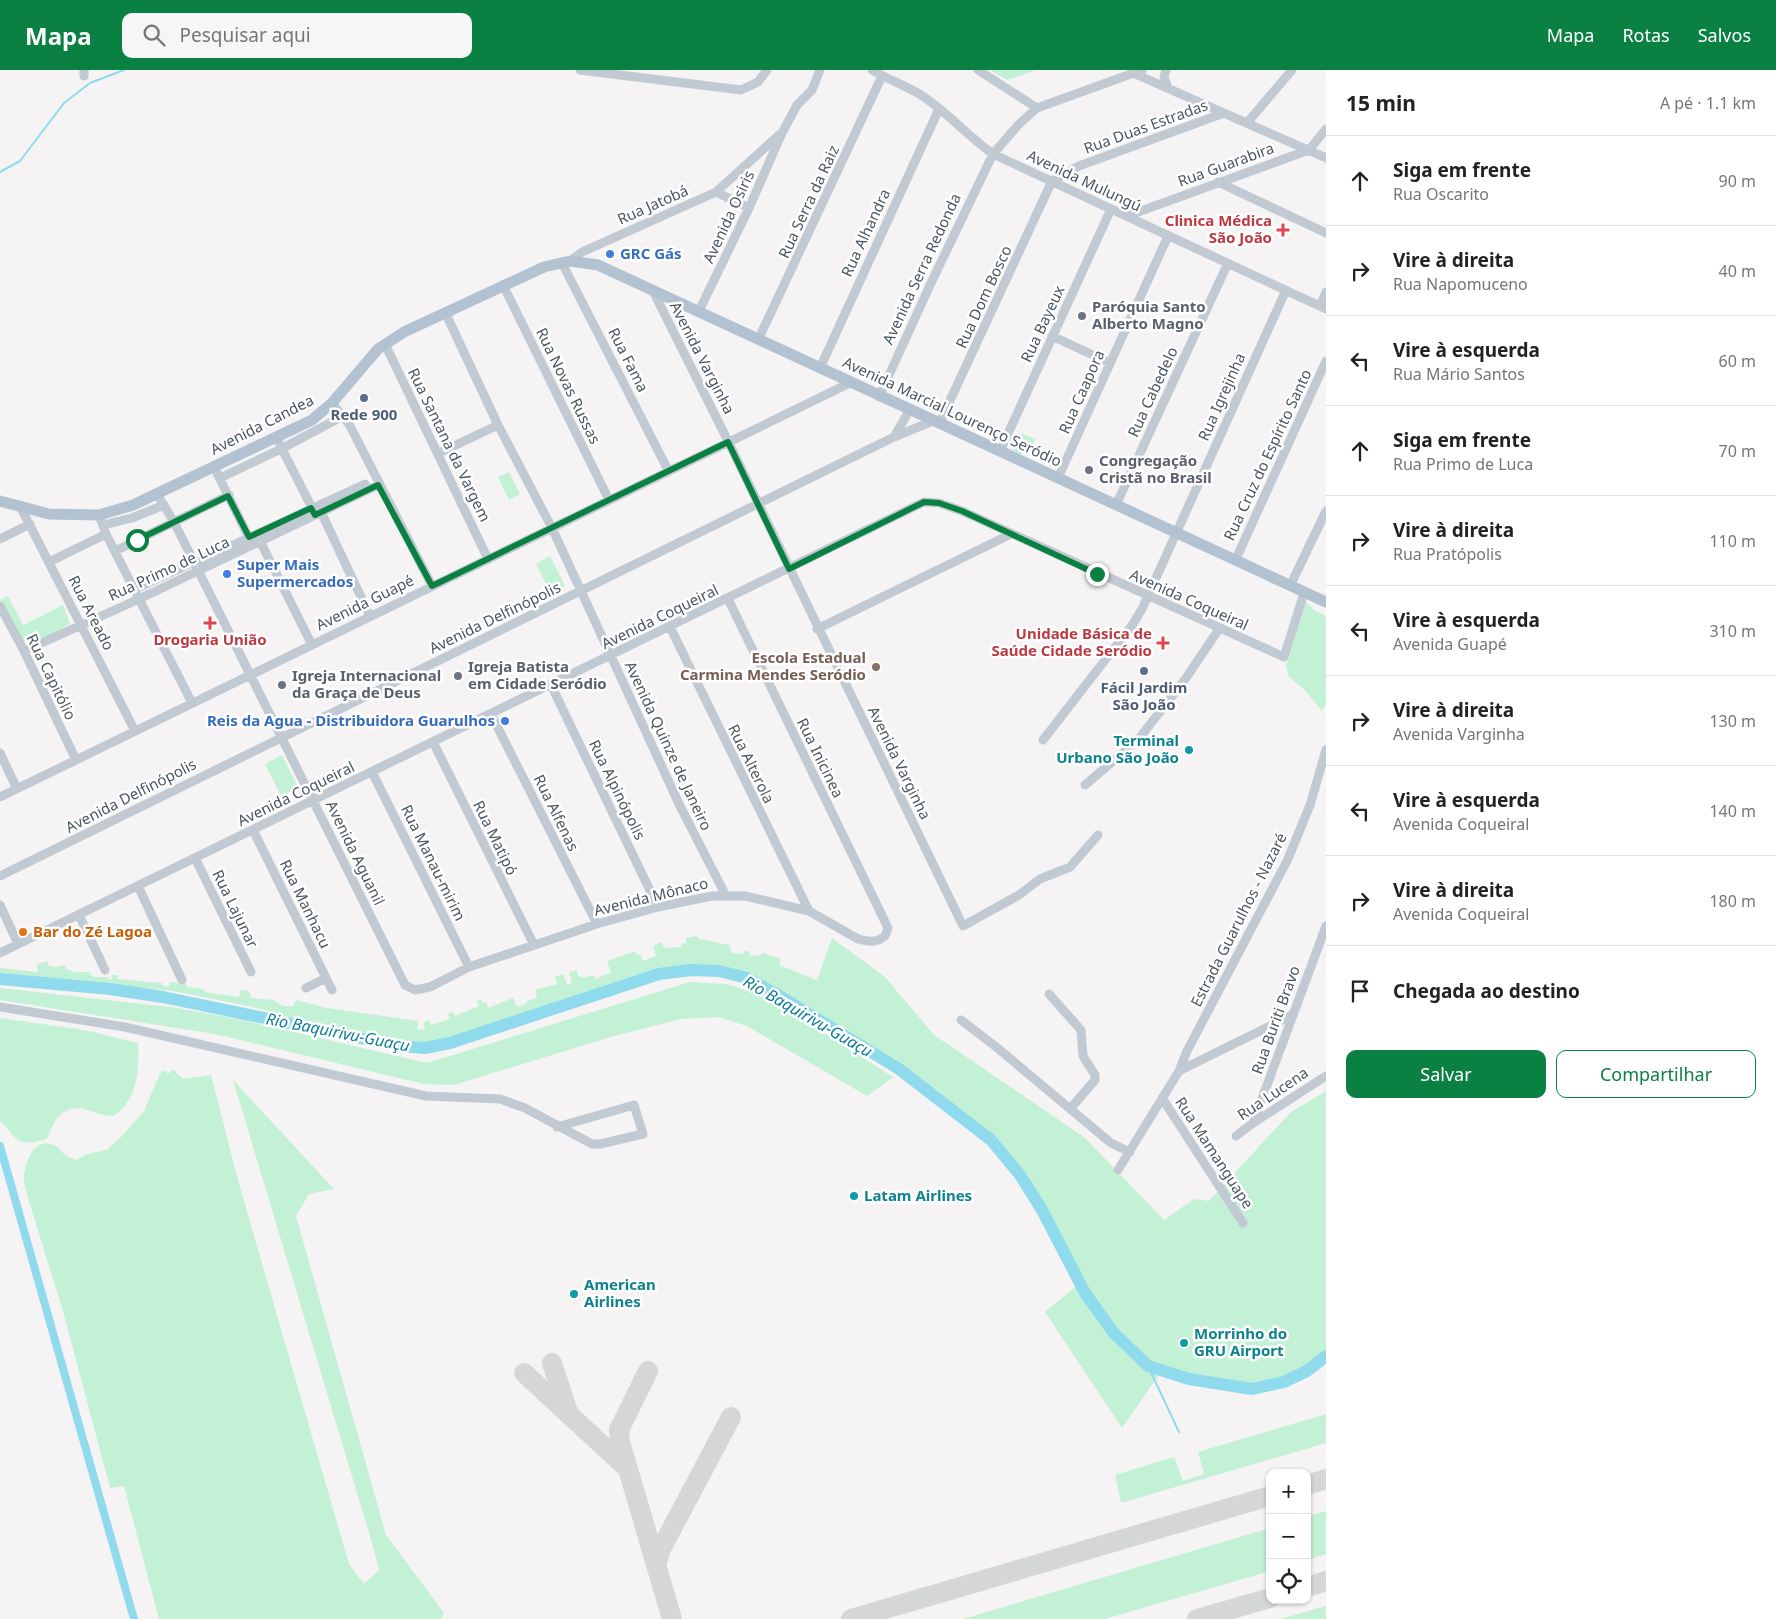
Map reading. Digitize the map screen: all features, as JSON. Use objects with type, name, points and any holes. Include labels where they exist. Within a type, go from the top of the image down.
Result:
[{"type":"main road","name":"Avenida Marcial Lourenço Seródio","points":[[566,262],[592,263],[652,289],[759,338],[879,397],[1326,602]]},
{"type":"main road","name":"Avenida Candea","points":[[0,501],[21,508],[102,525],[133,505],[312,420],[332,403],[368,359],[385,344],[445,312],[503,285],[544,267],[566,262]]},
{"type":"street","points":[[580,70],[741,90],[758,82],[768,70]]},
{"type":"street","name":"Avenida Osiris","points":[[699,311],[749,208],[782,133],[797,105],[816,83],[820,70]]},
{"type":"street","name":"Avenida Mulungú","points":[[872,70],[923,96],[973,140],[993,154],[1323,308]]},
{"type":"street","points":[[978,70],[1037,108],[1135,71],[1168,88],[1326,158]]},
{"type":"street","points":[[1166,70],[1164,77],[1168,88]]},
{"type":"street","points":[[1247,123],[1292,70]]},
{"type":"street","name":"Rua Serra da Raiz","points":[[759,338],[882,76]]},
{"type":"street","name":"Avenida Serra Redonda","points":[[879,397],[950,240],[993,154],[1019,124],[1037,108]]},
{"type":"street","name":"Rua Alhandra","points":[[820,368],[939,109]]},
{"type":"street","name":"Rua Duas Estradas","points":[[1052,181],[1079,166],[1224,113]]},
{"type":"street","points":[[1309,150],[1326,129]]},
{"type":"street","name":"Avenida Osiris","points":[[716,192],[782,133]]},
{"type":"street","name":"Rua Guarabira","points":[[1127,216],[1309,150]]},
{"type":"street","name":"Rua Dom Bosco","points":[[936,423],[1052,181]]},
{"type":"street","points":[[1218,182],[1326,233]]},
{"type":"street","points":[[716,192],[749,208]]},
{"type":"street","name":"Rua Jatobá","points":[[566,262],[582,252],[716,192]]},
{"type":"street","name":"Rua Bayeux","points":[[1000,451],[1111,209]]},
{"type":"street","name":"Rua Caapora","points":[[1058,478],[1168,236]]},
{"type":"street","name":"Rua Fama","points":[[566,262],[668,470]]},
{"type":"street","name":"Rua Cabedelo","points":[[1116,505],[1228,263]]},
{"type":"street","name":"Rua Novas Russas","points":[[503,285],[608,500]]},
{"type":"street","name":"Avenida Varginha","points":[[652,289],[963,926],[1019,895],[1040,879],[1070,867],[1098,835]]},
{"type":"street","name":"Rua Igrejinha","points":[[1043,740],[1133,624],[1148,597],[1286,290]]},
{"type":"street","points":[[1323,308],[1326,292]]},
{"type":"street","name":"Avenida Quinze de Janeiro","points":[[445,312],[498,426],[552,528],[680,806],[725,894]]},
{"type":"street","points":[[1052,336],[1110,363]]},
{"type":"street","name":"Rua Santana da Vargem","points":[[385,344],[439,453],[488,559]]},
{"type":"street","name":"Rua Cruz do Espírito Santo","points":[[1235,560],[1326,361]]},
{"type":"street","name":"Avenida Guapé","points":[[0,797],[250,673],[850,383]]},
{"type":"street","points":[[332,403],[343,416],[432,586]]},
{"type":"street","points":[[894,437],[910,411]]},
{"type":"street","points":[[220,478],[281,449],[343,416]]},
{"type":"street","name":"Avenida Delfinópolis","points":[[0,876],[894,437],[936,423]]},
{"type":"street","points":[[439,453],[498,426]]},
{"type":"street","points":[[276,437],[370,616]]},
{"type":"street","points":[[213,468],[312,644]]},
{"type":"street","points":[[316,512],[364,484]]},
{"type":"street","name":"Rua Primo de Luca","points":[[24,651],[140,599],[197,565],[378,485]]},
{"type":"street","name":"Avenida Aguanil","points":[[156,494],[174,522],[197,565],[405,984],[415,990]]},
{"type":"street","points":[[115,550],[228,496]]},
{"type":"street","name":"Avenida Coqueiral","points":[[0,953],[611,657],[924,502],[948,505],[1284,657],[1304,593]]},
{"type":"street","points":[[50,562],[102,525],[164,506]]},
{"type":"street","name":"Rua Areado","points":[[21,508],[135,731]]},
{"type":"street","points":[[1290,586],[1326,512]]},
{"type":"street","points":[[0,539],[30,524]]},
{"type":"street","points":[[102,525],[192,703]]},
{"type":"street","points":[[817,629],[1011,534]]},
{"type":"street","points":[[140,587],[197,565]]},
{"type":"street","name":"Rua Inicinea","points":[[728,599],[888,928]]},
{"type":"street","name":"Rua Capitólio","points":[[0,606],[24,651],[76,760]]},
{"type":"street","name":"Rua Alterola","points":[[670,628],[809,911]]},
{"type":"street","points":[[1085,786],[1138,740],[1186,678],[1219,629]]},
{"type":"street","name":"Rua Alpinópolis","points":[[551,685],[658,907]]},
{"type":"street","name":"Rua Alfenas","points":[[492,714],[597,924]]},
{"type":"street","name":"Rua Matipó","points":[[434,742],[534,946]]},
{"type":"street","name":"Estrada Guarulhos - Nazaré","points":[[1118,1170],[1179,1070],[1187,1051],[1288,859],[1310,805],[1326,750]]},
{"type":"street","points":[[0,753],[17,789]]},
{"type":"street","name":"Rua Manau-mirim","points":[[372,772],[469,967]]},
{"type":"street","name":"Rua Manhacu","points":[[253,830],[332,990]]},
{"type":"street","name":"Rua Lajunar","points":[[195,858],[251,972]]},
{"type":"street","points":[[138,886],[182,980]]},
{"type":"street","name":"Avenida Mônaco","points":[[415,990],[430,987],[469,967],[597,924],[658,907],[725,894],[770,901],[809,911],[858,939],[866,941],[880,940],[885,936],[888,928]]},
{"type":"street","points":[[0,905],[18,944]]},
{"type":"street","points":[[79,915],[105,970]]},
{"type":"street","name":"Rua Buriti Bravo","points":[[1252,1123],[1326,926]]},
{"type":"street","points":[[306,988],[326,978]]},
{"type":"street","points":[[1049,994],[1081,1030],[1082,1056],[1095,1075],[1095,1080],[1070,1109]]},
{"type":"street","points":[[0,1007],[125,1027],[426,1096],[500,1099],[525,1108],[557,1127],[592,1144],[600,1144],[643,1134],[634,1105],[557,1127]]},
{"type":"street","points":[[1179,1070],[1292,1015]]},
{"type":"street","points":[[961,1020],[1111,1143],[1130,1152]]},
{"type":"street","points":[[1187,1051],[1190,1056],[1202,1060]]},
{"type":"street","name":"Rua Lucena","points":[[1236,1136],[1252,1123],[1326,1076]]},
{"type":"street","name":"Rua Mamanguape","points":[[1162,1098],[1243,1223]]},
{"type":"green space","points":[[990,70],[1033,70],[1034,71],[1007,80]]},
{"type":"green space","points":[[1019,433],[1036,439],[1027,453],[1019,454],[1008,446]]},
{"type":"green space","points":[[509,472],[520,494],[509,500],[498,477]]},
{"type":"green space","points":[[550,556],[565,586],[551,593],[536,564]]},
{"type":"green space","points":[[8,596],[23,625],[63,605],[70,623],[66,627],[39,640],[20,640],[0,600]]},
{"type":"green space","points":[[1306,602],[1314,610],[1326,616],[1326,703],[1322,711],[1304,689],[1289,677],[1286,666]]},
{"type":"green space","points":[[282,755],[298,787],[281,796],[265,764]]},
{"type":"green space","points":[[697,936],[699,939],[729,945],[732,953],[743,954],[744,951],[750,952],[749,955],[757,956],[764,953],[781,959],[779,965],[817,980],[832,938],[885,977],[934,1035],[1084,1137],[1164,1220],[1194,1199],[1209,1201],[1291,1112],[1326,1091],[1326,1355],[1311,1368],[1292,1379],[1256,1386],[1217,1384],[1162,1370],[1122,1428],[1045,1312],[1080,1283],[1020,1175],[959,1109],[767,989],[769,985],[744,972],[718,967],[658,970],[516,1016],[485,1030],[453,1039],[405,1044],[353,1034],[257,1008],[173,991],[0,973],[0,968],[38,972],[37,964],[47,961],[49,966],[65,965],[66,969],[75,972],[89,972],[93,977],[107,977],[111,980],[112,975],[118,975],[118,979],[162,983],[163,986],[169,986],[170,982],[186,984],[187,987],[204,989],[204,992],[239,997],[240,990],[249,991],[251,998],[273,1000],[283,1006],[293,1006],[296,1000],[327,1008],[418,1021],[417,1030],[425,1029],[424,1022],[429,1020],[431,1025],[450,1019],[448,1014],[452,1012],[455,1016],[479,1006],[477,1001],[481,999],[482,1003],[486,1002],[488,1008],[513,998],[517,1007],[537,998],[535,990],[557,984],[555,977],[563,974],[567,984],[572,983],[569,972],[577,970],[578,975],[583,978],[594,975],[596,979],[611,972],[607,961],[636,951],[637,955],[640,954],[643,961],[656,956],[653,946],[662,942],[664,948],[681,947],[681,944],[686,943],[686,938]]},
{"type":"green space","points":[[690,982],[726,984],[755,993],[827,1035],[893,1077],[867,1096],[747,1026],[718,1017],[681,1019],[614,1036],[454,1085],[424,1084],[215,1034],[0,1000],[0,988],[178,1008],[242,1020],[427,1063]]},
{"type":"green space","points":[[0,1018],[84,1030],[138,1043],[137,1073],[132,1094],[121,1110],[113,1116],[73,1108],[66,1110],[58,1117],[46,1139],[29,1143],[19,1140],[0,1121]]},
{"type":"green space","points":[[173,1069],[183,1079],[211,1075],[239,1184],[349,1564],[364,1584],[379,1570],[373,1546],[233,1080],[334,1189],[309,1194],[296,1216],[386,1535],[444,1613],[441,1619],[159,1619],[124,1486],[110,1488],[63,1311],[27,1195],[24,1173],[31,1153],[35,1148],[46,1143],[59,1148],[67,1157],[76,1160],[87,1154],[107,1150],[144,1111],[161,1071],[165,1071],[168,1074]]},
{"type":"green space","points":[[1326,1414],[1326,1443],[1121,1503],[1115,1475],[1174,1457],[1183,1481],[1204,1474],[1198,1452]]},
{"type":"green space","points":[[1326,1511],[1326,1554],[1311,1559],[1311,1515]]},
{"type":"green space","points":[[1266,1529],[1266,1572],[1105,1619],[963,1619]]},
{"type":"green space","points":[[1326,1606],[1326,1619],[1280,1619]]},
{"type":"waterway","points":[[0,172],[20,161],[64,103],[90,83],[124,70]]},
{"type":"waterway","name":"Rio Baquirivu-Guaçu","points":[[0,979],[110,989],[163,997],[398,1046],[425,1048],[450,1043],[659,974],[691,970],[719,971],[747,978],[899,1069],[991,1140],[1020,1175],[1042,1210],[1085,1293],[1113,1332],[1148,1366],[1189,1379],[1252,1389],[1284,1382],[1307,1371],[1326,1356]]},
{"type":"waterway","points":[[0,1146],[134,1619]]},
{"type":"waterway","points":[[1148,1366],[1179,1432]]},
{"type":"taxiway","points":[[552,1363],[568,1412]]},
{"type":"taxiway","points":[[648,1371],[619,1430],[620,1442],[672,1619]]},
{"type":"taxiway","points":[[524,1373],[627,1468]]},
{"type":"taxiway","points":[[656,1565],[661,1549],[731,1417]]},
{"type":"taxiway","points":[[1311,1484],[1326,1479]]},
{"type":"taxiway","points":[[851,1619],[1266,1497]]},
{"type":"taxiway","points":[[1311,1586],[1326,1581]]},
{"type":"taxiway","points":[[1197,1619],[1266,1599]]},
{"type":"place","name":"Clinica Médica São João","points":[[1283,230]]},
{"type":"place","name":"GRC Gás","points":[[610,254]]},
{"type":"place","name":"Paróquia Santo Alberto Magno","points":[[1082,316]]},
{"type":"place","name":"Rede 900","points":[[364,398]]},
{"type":"place","name":"Congregação Cristã no Brasil","points":[[1089,470]]},
{"type":"place","name":"Super Mais Supermercados","points":[[227,574]]},
{"type":"place","name":"Drogaria União","points":[[210,623]]},
{"type":"place","name":"Unidade Básica de Saúde Cidade Seródio","points":[[1163,643]]},
{"type":"place","name":"Escola Estadual Carmina Mendes Seródio","points":[[876,667]]},
{"type":"place","name":"Fácil Jardim São João","points":[[1144,671]]},
{"type":"place","name":"Igreja Batista em Cidade Seródio","points":[[458,676]]},
{"type":"place","name":"Igreja Internacional da Graça de Deus","points":[[282,685]]},
{"type":"place","name":"Reis da Agua - Distribuidora Guarulhos","points":[[505,721]]},
{"type":"place","name":"Terminal Urbano São João","points":[[1189,750]]},
{"type":"place","name":"Bar do Zé Lagoa","points":[[23,932]]},
{"type":"place","name":"Latam Airlines","points":[[854,1196]]},
{"type":"place","name":"American Airlines","points":[[574,1294]]},
{"type":"place","name":"Morrinho do GRU Airport","points":[[1184,1343]]},
{"type":"route","points":[[137,540],[228,496],[249,537],[311,508],[315,515],[378,485],[432,586],[728,442],[789,569],[924,502],[948,505],[1097,574]]}]
